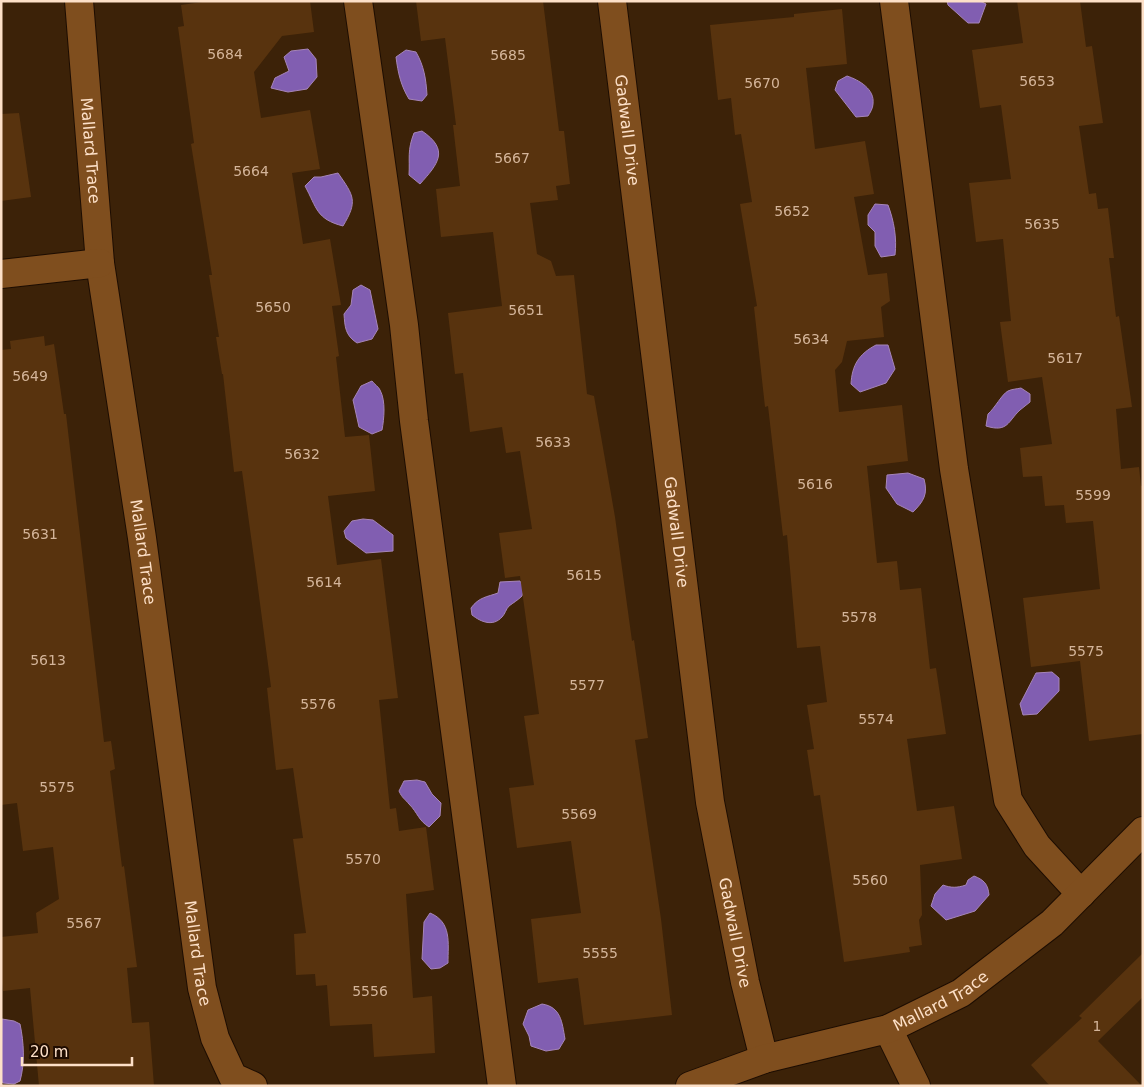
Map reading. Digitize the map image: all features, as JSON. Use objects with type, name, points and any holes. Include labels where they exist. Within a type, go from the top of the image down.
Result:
[{"type":"street","name":"Mallard Trace","points":[[79,1],[100,263],[142,538],[202,988],[215,1038],[234,1077],[253,1086]]},
{"type":"street","points":[[358,1],[404,324],[414,422],[502,1086]]},
{"type":"street","name":"Gadwall Drive","points":[[612,1],[710,802],[745,982],[764,1059]]},
{"type":"street","points":[[894,1],[954,469],[1008,800],[1036,846],[1081,894]]},
{"type":"street","points":[[1,274],[100,263]]},
{"type":"street","name":"Mallard Trace","points":[[690,1086],[764,1059],[888,1029],[961,993],[1052,923],[1143,831]]},
{"type":"street","points":[[888,1029],[916,1086]]},
{"type":"shaded area","points":[[947,1],[980,1],[986,4],[979,23],[968,23],[948,5]]},
{"type":"shaded area","points":[[308,49],[316,59],[317,77],[307,89],[288,92],[271,88],[275,78],[289,71],[284,57],[291,51]]},
{"type":"shaded area","points":[[406,50],[416,52],[423,68],[427,95],[422,101],[409,99],[400,79],[396,57]]},
{"type":"shaded area","points":[[847,76],[861,83],[869,90],[873,99],[873,106],[868,116],[856,117],[835,90],[838,81]]},
{"type":"shaded area","points":[[422,131],[436,144],[438,157],[432,170],[420,184],[409,175],[409,154],[414,133]]},
{"type":"shaded area","points":[[338,173],[348,187],[352,199],[351,210],[343,226],[327,220],[318,212],[305,186],[314,177]]},
{"type":"shaded area","points":[[875,204],[888,205],[895,230],[895,255],[881,257],[875,246],[875,232],[868,225],[868,215]]},
{"type":"shaded area","points":[[361,285],[370,290],[378,329],[372,339],[357,343],[348,334],[345,327],[344,314],[351,305],[353,290]]},
{"type":"shaded area","points":[[876,345],[888,345],[895,369],[886,383],[860,392],[851,384],[853,371],[861,356]]},
{"type":"shaded area","points":[[372,381],[382,394],[384,410],[382,430],[372,434],[359,427],[353,400],[361,386]]},
{"type":"shaded area","points":[[1021,388],[1030,394],[1030,402],[1007,425],[999,428],[986,426],[988,414],[1003,395],[1010,390]]},
{"type":"shaded area","points":[[908,473],[924,479],[926,489],[924,497],[913,512],[897,504],[886,488],[887,475]]},
{"type":"shaded area","points":[[373,520],[393,535],[393,551],[366,553],[346,538],[344,531],[352,521]]},
{"type":"shaded area","points":[[520,581],[524,588],[522,596],[509,606],[498,620],[491,623],[479,620],[472,615],[471,608],[477,602],[498,593],[500,582]]},
{"type":"shaded area","points":[[1052,672],[1059,678],[1059,691],[1037,714],[1023,715],[1020,704],[1036,673]]},
{"type":"shaded area","points":[[417,780],[425,782],[432,794],[441,803],[440,816],[429,827],[420,819],[399,791],[404,781]]},
{"type":"shaded area","points":[[974,876],[985,883],[989,895],[975,911],[946,920],[931,906],[935,894],[943,885],[949,887],[963,886]]},
{"type":"shaded area","points":[[430,913],[442,922],[447,934],[448,948],[448,963],[440,968],[431,969],[422,959],[424,922]]},
{"type":"shaded area","points":[[542,1004],[553,1008],[560,1016],[565,1039],[559,1049],[546,1051],[531,1046],[529,1036],[523,1024],[528,1010]]},
{"type":"shaded area","points":[[2,1019],[20,1024],[23,1067],[20,1081],[14,1084],[3,1083],[1,1080]]},
{"type":"building","points":[[209,1],[310,1],[314,32],[282,36],[254,72],[261,118],[310,110],[320,169],[292,173],[303,244],[330,239],[341,305],[332,306],[339,356],[336,357],[345,437],[369,435],[375,491],[328,496],[337,565],[381,559],[398,698],[379,700],[390,809],[396,808],[399,831],[426,827],[434,890],[406,894],[413,998],[432,996],[435,1053],[374,1057],[372,1024],[330,1026],[327,985],[316,986],[315,974],[296,975],[294,934],[306,933],[293,839],[303,838],[293,768],[276,770],[267,688],[271,687],[256,573],[242,471],[234,472],[223,374],[216,337],[219,337],[209,275],[212,275],[191,144],[194,143],[178,27],[184,26],[181,5]]},
{"type":"building","points":[[416,1],[543,1],[559,131],[564,131],[570,184],[556,186],[558,200],[530,203],[537,254],[551,261],[556,276],[574,275],[587,394],[594,396],[615,517],[648,738],[635,740],[661,919],[672,1015],[584,1025],[578,978],[538,983],[531,919],[581,913],[571,841],[517,848],[509,788],[534,785],[524,716],[539,714],[520,576],[505,578],[499,533],[532,529],[520,451],[506,453],[502,427],[470,432],[463,373],[455,374],[448,313],[502,306],[493,232],[441,237],[436,189],[460,186],[453,125],[456,125],[445,38],[421,41]]},
{"type":"building","points":[[1017,1],[1080,1],[1086,47],[1092,46],[1103,123],[1079,126],[1089,194],[1096,193],[1098,209],[1108,208],[1114,258],[1109,258],[1116,317],[1119,316],[1132,407],[1116,409],[1121,469],[1139,467],[1141,486],[1143,485],[1143,734],[1089,741],[1080,661],[1031,667],[1023,598],[1100,589],[1093,521],[1066,523],[1064,505],[1045,506],[1042,476],[1023,477],[1020,448],[1052,444],[1042,377],[1008,382],[1000,322],[1011,321],[1003,239],[976,242],[969,183],[1011,179],[1001,105],[980,108],[972,50],[1023,43]]},
{"type":"building","points":[[842,9],[847,64],[806,68],[815,149],[865,141],[874,194],[854,197],[868,275],[887,273],[890,301],[881,307],[884,337],[847,341],[842,362],[835,370],[839,412],[902,405],[908,461],[867,466],[877,563],[897,561],[900,590],[921,588],[930,669],[936,668],[946,734],[907,739],[917,811],[954,806],[962,859],[920,865],[922,915],[919,920],[922,945],[909,947],[910,952],[844,962],[820,795],[814,796],[807,750],[814,749],[807,705],[827,702],[820,646],[797,648],[787,535],[783,536],[768,406],[765,407],[754,307],[757,306],[740,204],[752,202],[741,134],[735,135],[731,98],[718,100],[710,25],[794,17],[794,14]]},
{"type":"building","points":[[19,113],[31,197],[1,201],[1,114]]},
{"type":"building","points":[[44,336],[45,346],[54,344],[64,414],[66,414],[104,742],[111,741],[115,769],[110,771],[137,967],[127,968],[132,1023],[149,1022],[154,1086],[39,1086],[30,988],[3,991],[1,937],[38,933],[36,913],[59,899],[53,847],[23,851],[17,803],[1,805],[1,350],[11,349],[10,341]]},
{"type":"building","points":[[1143,953],[1143,997],[1098,1041],[1142,1086],[1050,1086],[1031,1065],[1082,1018],[1079,1016]]}]
